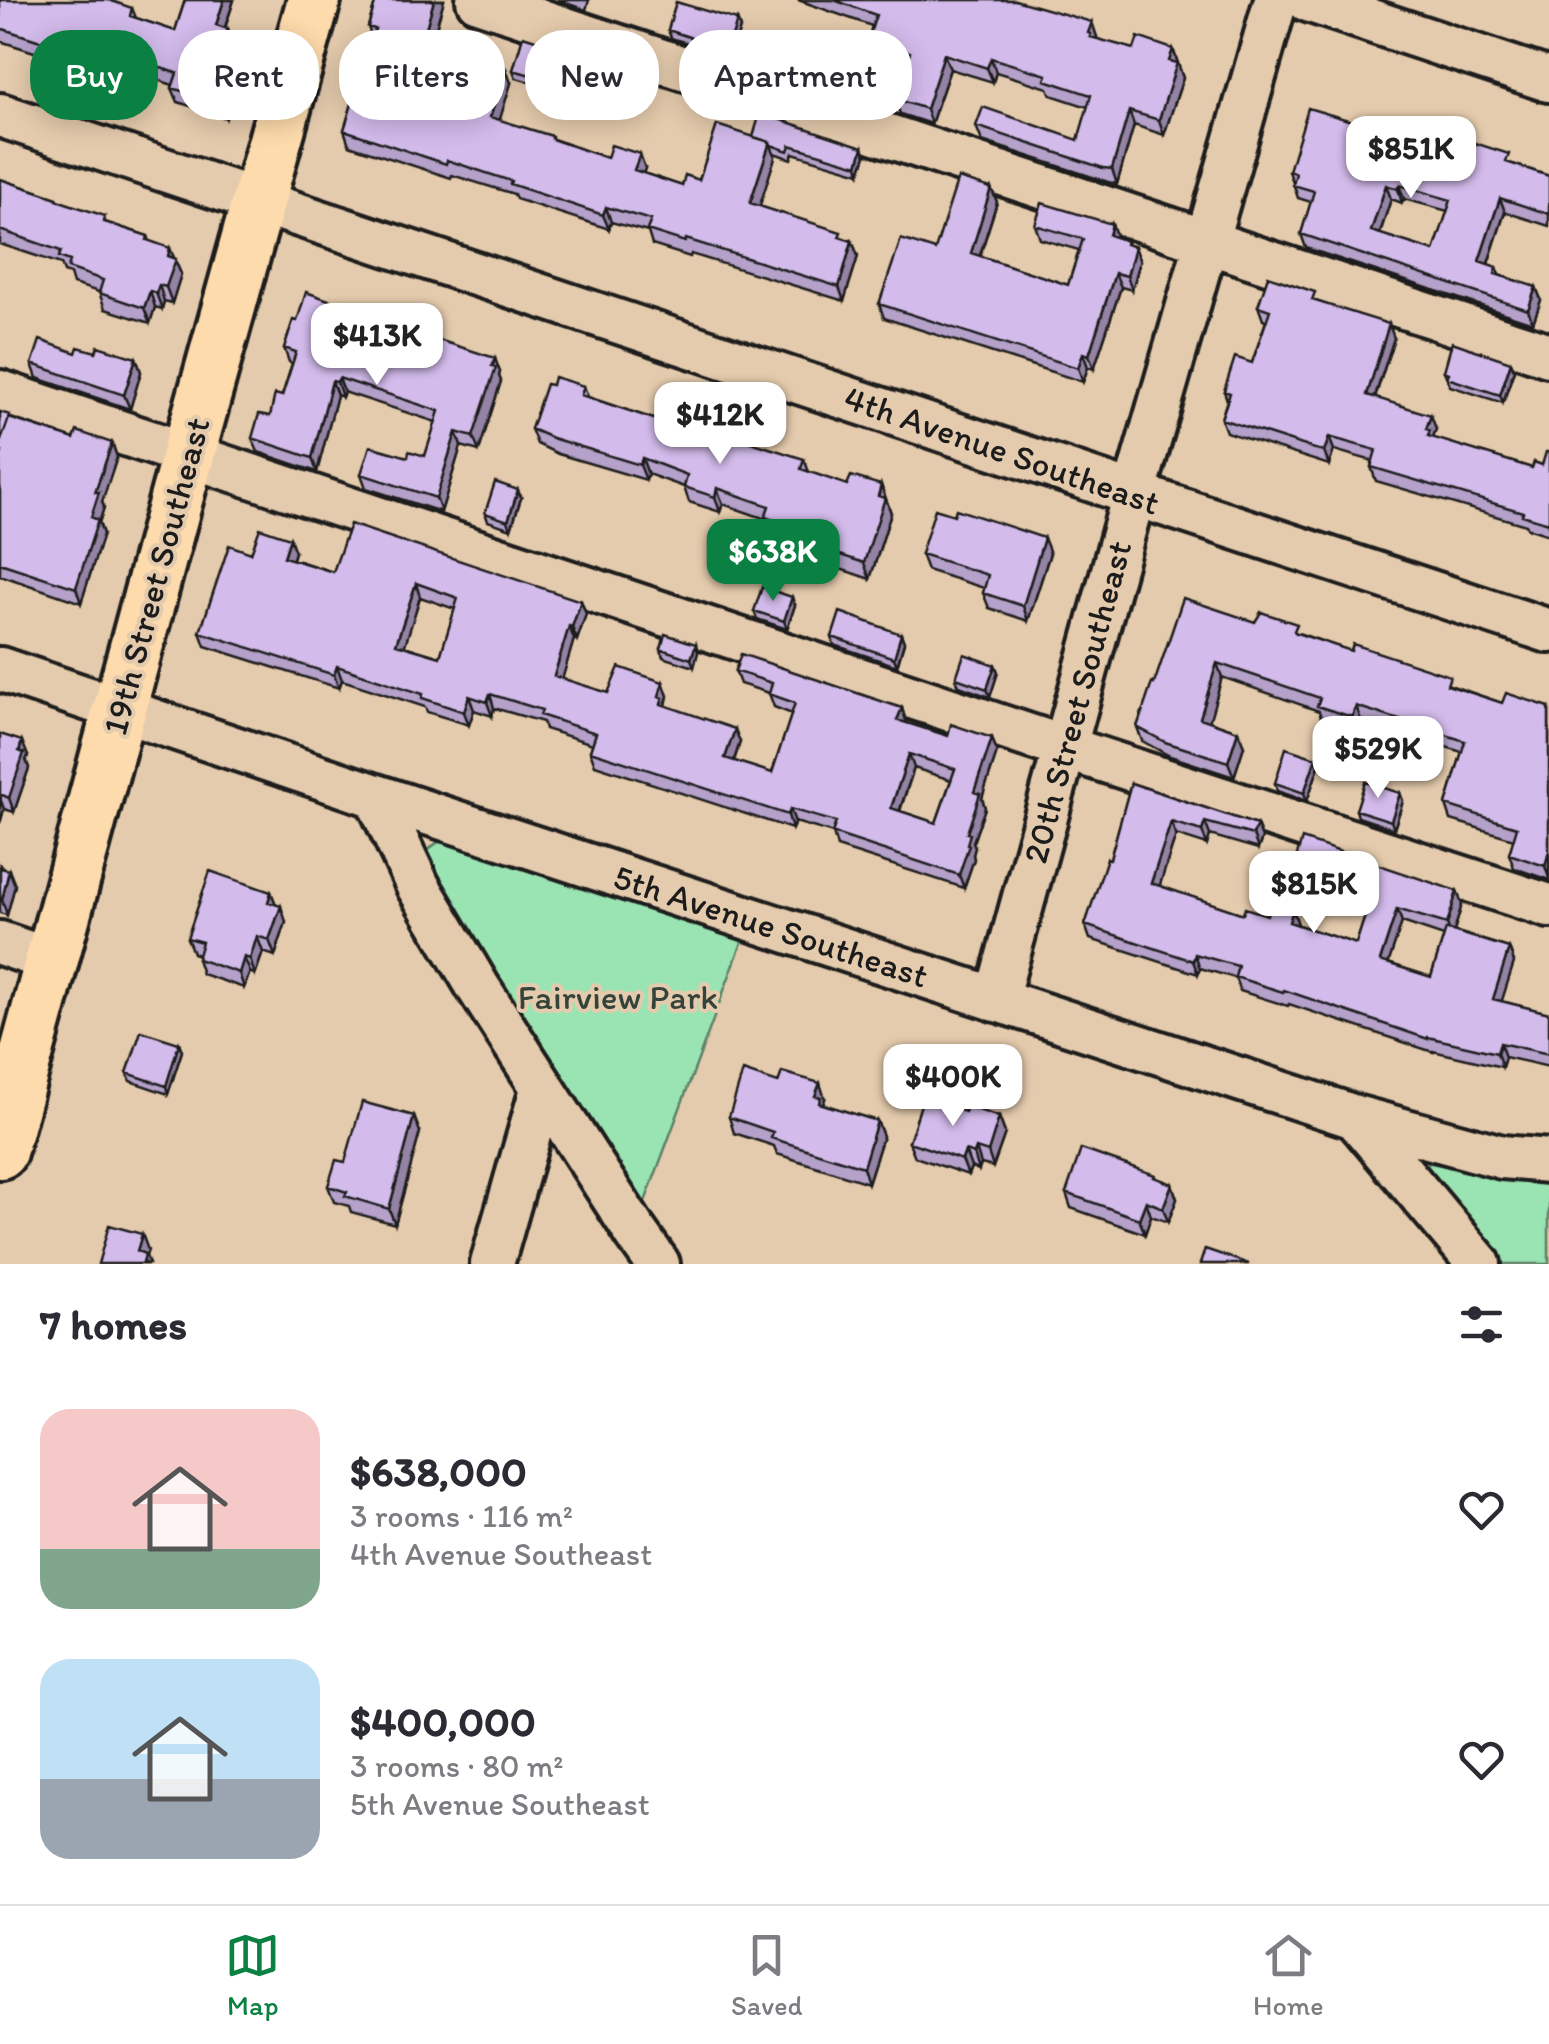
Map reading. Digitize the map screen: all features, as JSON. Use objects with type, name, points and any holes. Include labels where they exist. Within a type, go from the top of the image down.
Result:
[{"type":"main road","name":"19th Street Southeast","points":[[0,1152],[314,0]]},
{"type":"street","points":[[478,0],[1549,355]]},
{"type":"street","name":"20th Street Southeast","points":[[996,1000],[1134,494],[1276,0]]},
{"type":"street","points":[[1308,0],[1549,80]]},
{"type":"street","name":"4th Avenue Southeast","points":[[0,114],[1549,631]]},
{"type":"street","points":[[0,392],[1549,906]]},
{"type":"street","name":"5th Avenue Southeast","points":[[0,669],[1355,1117],[1502,1157],[1549,1161]]},
{"type":"street","points":[[376,796],[418,886],[542,1089],[658,1264]]},
{"type":"street","points":[[0,943],[52,961]]},
{"type":"street","points":[[492,1264],[542,1089]]},
{"type":"street","points":[[1355,1117],[1480,1264]]},
{"type":"green space","name":"Fairview Park","points":[[444,840],[744,937],[642,1210],[434,887],[428,853]]},
{"type":"green space","points":[[1430,1163],[1549,1181],[1549,1264],[1498,1264],[1421,1168]]},
{"type":"building","points":[[0,0],[109,0],[132,8],[130,16],[175,31],[185,0],[224,0],[216,25],[228,29],[178,30],[178,90],[172,88],[177,73],[158,67],[158,30],[30,30],[30,38],[0,28]]},
{"type":"building","points":[[376,0],[434,0],[425,30],[368,27]]},
{"type":"building","points":[[834,0],[1015,0],[1092,22],[1090,37],[1134,49],[1138,37],[1173,49],[1169,61],[1177,63],[1159,120],[1129,111],[1112,169],[1103,168],[976,126],[983,107],[1078,140],[1091,95],[1045,80],[1047,75],[991,58],[987,68],[944,54],[926,109],[912,104],[912,30],[871,30],[876,15]]},
{"type":"building","points":[[676,2],[737,20],[734,30],[679,30],[679,34],[668,30]]},
{"type":"building","points":[[523,36],[525,37],[525,73],[513,70]]},
{"type":"building","points":[[1308,108],[1385,131],[1388,123],[1416,132],[1412,143],[1464,161],[1466,155],[1471,156],[1475,143],[1509,154],[1506,162],[1549,176],[1549,214],[1500,198],[1479,261],[1497,267],[1495,274],[1536,287],[1528,310],[1301,234],[1314,191],[1293,185],[1296,173],[1289,171]],"holes":[[[1386,185],[1398,189],[1399,185],[1451,200],[1434,251],[1371,231]]]},
{"type":"building","points":[[347,120],[500,120],[607,158],[611,145],[640,154],[634,170],[682,186],[685,175],[699,180],[717,125],[770,142],[750,203],[841,232],[839,237],[852,241],[839,287],[647,230],[651,220],[606,207],[603,215],[510,184],[511,181],[344,130]]},
{"type":"building","points":[[758,120],[781,120],[863,147],[858,165],[790,145],[788,151],[753,137]]},
{"type":"building","points":[[958,178],[991,188],[971,253],[1068,285],[1083,239],[1035,225],[1042,203],[1112,224],[1109,235],[1135,247],[1127,276],[1115,273],[1089,355],[1083,353],[1078,368],[879,304],[901,239],[935,250]]},
{"type":"building","points":[[0,179],[105,216],[104,222],[148,236],[147,240],[170,248],[168,256],[176,259],[166,287],[159,285],[156,293],[150,291],[144,308],[99,293],[103,280],[68,268],[70,261],[59,257],[61,251],[0,230]]},
{"type":"building","points":[[1268,276],[1315,292],[1312,300],[1389,324],[1367,395],[1431,415],[1428,436],[1532,468],[1534,462],[1542,465],[1549,452],[1549,523],[1371,467],[1376,450],[1329,437],[1324,452],[1221,419],[1230,393],[1224,391],[1235,357],[1252,363],[1270,310],[1258,306]]},
{"type":"building","points":[[306,292],[343,305],[339,314],[386,327],[388,320],[495,358],[492,366],[496,367],[473,437],[456,432],[436,498],[361,474],[370,446],[408,457],[409,451],[425,456],[439,411],[339,378],[332,381],[312,458],[252,438],[259,414],[270,416],[275,394],[282,396],[296,352],[284,348]]},
{"type":"building","points":[[40,340],[76,353],[78,347],[96,352],[98,346],[136,358],[124,395],[32,364]]},
{"type":"building","points":[[1452,342],[1511,362],[1500,395],[1447,378],[1449,373],[1444,371]]},
{"type":"building","points":[[554,377],[584,386],[581,395],[707,437],[710,429],[804,459],[801,469],[847,485],[851,476],[881,485],[878,496],[885,498],[864,563],[816,547],[820,536],[765,517],[769,506],[717,488],[715,497],[684,487],[687,475],[642,458],[640,465],[531,429],[546,384],[552,385]]},
{"type":"building","points":[[0,412],[10,415],[3,435],[0,435]]},
{"type":"building","points":[[9,418],[74,439],[77,431],[112,443],[95,492],[99,492],[91,517],[98,520],[76,588],[0,563],[0,443]]},
{"type":"building","points":[[495,482],[518,490],[508,521],[485,513]]},
{"type":"building","points":[[935,509],[954,515],[956,509],[1044,538],[1023,606],[983,593],[988,575],[921,554]]},
{"type":"building","points":[[350,524],[581,601],[554,676],[608,693],[619,667],[663,682],[661,704],[735,729],[725,758],[772,773],[795,703],[769,694],[772,683],[735,671],[741,654],[902,708],[897,720],[948,736],[951,724],[992,738],[974,792],[980,794],[959,875],[832,833],[836,822],[790,809],[788,815],[590,751],[596,733],[540,715],[542,710],[490,694],[487,702],[469,696],[464,712],[337,666],[334,675],[200,632],[229,545],[251,553],[260,528],[290,538],[284,557],[333,572]],"holes":[[[416,583],[458,598],[440,657],[396,644]],[[909,754],[955,769],[936,823],[891,808]]]},
{"type":"building","points":[[762,587],[792,597],[784,621],[754,611]]},
{"type":"building","points":[[1183,598],[1255,622],[1261,612],[1297,624],[1296,633],[1351,651],[1353,644],[1450,676],[1447,685],[1502,703],[1506,693],[1549,707],[1549,851],[1545,866],[1509,854],[1517,827],[1446,805],[1465,741],[1356,706],[1352,717],[1317,706],[1320,698],[1217,663],[1200,718],[1238,731],[1228,762],[1165,742],[1137,727]]},
{"type":"building","points":[[840,612],[901,634],[894,658],[832,637]]},
{"type":"building","points":[[665,634],[696,644],[691,659],[661,649]]},
{"type":"building","points":[[964,654],[995,665],[987,689],[956,678]]},
{"type":"building","points":[[0,734],[22,741],[19,751],[24,753],[9,798],[0,794]]},
{"type":"building","points":[[1286,748],[1316,758],[1304,793],[1275,783]]},
{"type":"building","points":[[1365,782],[1400,793],[1391,821],[1356,810]]},
{"type":"building","points":[[1131,783],[1257,825],[1253,835],[1205,822],[1202,831],[1171,822],[1151,883],[1243,914],[1245,908],[1267,915],[1271,903],[1293,910],[1289,922],[1356,944],[1372,894],[1292,871],[1302,839],[1457,891],[1447,924],[1397,909],[1380,961],[1431,977],[1446,929],[1509,948],[1493,999],[1549,1013],[1549,1054],[1500,1043],[1497,1053],[1428,1039],[1235,977],[1238,966],[1195,954],[1193,961],[1085,925],[1107,858],[1110,859]]},
{"type":"building","points":[[0,868],[9,870],[2,900],[0,900]]},
{"type":"building","points":[[210,871],[271,892],[268,902],[281,906],[269,940],[257,936],[250,959],[244,957],[239,973],[197,959],[202,942],[187,938]]},
{"type":"building","points":[[141,1031],[179,1043],[166,1086],[127,1073]]},
{"type":"building","points":[[743,1071],[778,1083],[782,1072],[820,1083],[815,1096],[821,1097],[819,1103],[877,1121],[863,1167],[771,1138],[773,1132],[729,1117]]},
{"type":"building","points":[[923,1098],[965,1112],[967,1106],[999,1117],[988,1152],[976,1148],[974,1154],[965,1151],[962,1160],[909,1142]]},
{"type":"building","points":[[362,1102],[414,1116],[389,1209],[345,1196],[347,1192],[328,1186],[336,1160],[345,1162]]},
{"type":"building","points":[[1081,1149],[1172,1184],[1163,1208],[1146,1201],[1139,1219],[1066,1193]]},
{"type":"building","points":[[109,1225],[142,1234],[137,1251],[145,1254],[143,1263],[147,1264],[98,1264]]},
{"type":"building","points":[[1205,1249],[1249,1264],[1200,1264]]}]
